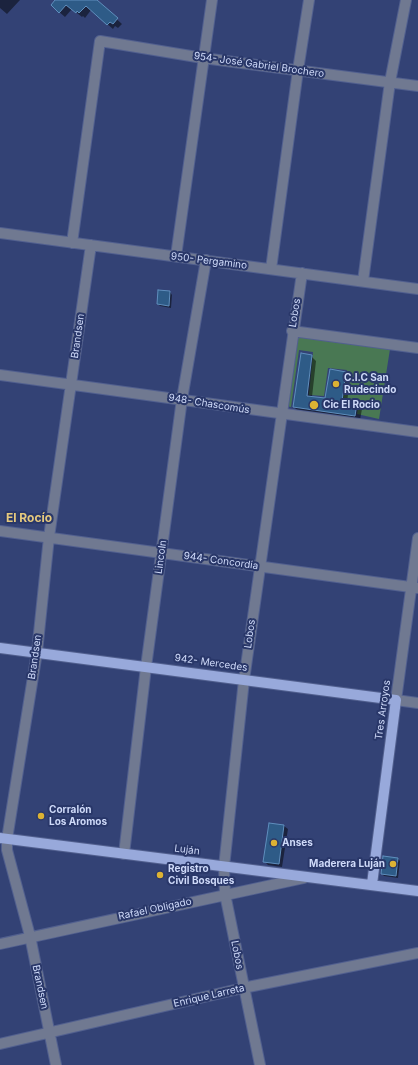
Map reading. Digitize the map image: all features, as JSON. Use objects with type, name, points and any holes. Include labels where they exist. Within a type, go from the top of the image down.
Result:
[{"type":"main road","name":"942- Mercedes","points":[[0,648],[396,700]]},
{"type":"main road","name":"Tres Arroyos","points":[[372,884],[396,700]]},
{"type":"main road","name":"Luján","points":[[4,838],[418,891]]},
{"type":"street","points":[[176,256],[212,0]]},
{"type":"street","points":[[272,269],[298,70],[309,0]]},
{"type":"street","points":[[363,281],[390,82],[406,0]]},
{"type":"street","name":"954- José Gabriel Brochero","points":[[72,243],[100,41],[203,58],[418,86]]},
{"type":"street","name":"950- Pergamino","points":[[0,233],[418,288]]},
{"type":"street","name":"Brandsen","points":[[56,1065],[30,936],[4,838],[37,652],[49,537],[91,245]]},
{"type":"street","name":"Lincoln","points":[[124,854],[146,667],[182,399],[206,260]]},
{"type":"street","name":"Lobos","points":[[260,1065],[243,988],[225,894],[224,867],[244,680],[280,414],[302,273]]},
{"type":"street","points":[[292,331],[418,348]]},
{"type":"street","name":"948- Chascomús","points":[[0,375],[418,432]]},
{"type":"street","name":"944- Concordia","points":[[0,531],[415,587]]},
{"type":"street","name":"Tres Arroyos","points":[[396,700],[415,587],[418,538]]},
{"type":"street","name":"942- Mercedes","points":[[396,700],[418,703]]},
{"type":"street","name":"Rafael Obligado","points":[[0,944],[30,936],[309,876]]},
{"type":"street","name":"Enrique Larreta","points":[[0,1044],[243,988],[418,953]]},
{"type":"green space","points":[[296,336],[390,349],[379,419],[357,414],[359,402],[343,400],[347,370],[328,368],[324,396],[309,395],[313,352],[299,350],[291,407],[286,406]]},
{"type":"building","points":[[55,0],[97,0],[118,18],[113,24],[110,22],[107,25],[86,6],[79,13],[77,11],[76,13],[66,5],[59,13],[51,5]]},
{"type":"building","points":[[158,290],[170,291],[169,306],[157,304]]},
{"type":"building","name":"C.I.C San Rudecindo","points":[[301,353],[312,355],[307,396],[325,398],[330,369],[346,372],[342,401],[357,403],[355,416],[293,407]]},
{"type":"building","name":"Anses","points":[[269,823],[284,825],[279,864],[263,862]]},
{"type":"building","points":[[383,856],[398,858],[396,876],[381,874]]},
{"type":"place","name":"C.I.C San Rudecindo","points":[[336,384]]},
{"type":"place","name":"Cic El Rocio","points":[[314,405]]},
{"type":"place","name":"Corralón Los Aromos","points":[[41,816]]},
{"type":"place","name":"Anses","points":[[274,843]]},
{"type":"place","name":"Maderera Luján","points":[[393,864]]},
{"type":"place","name":"Registro Civil Bosques","points":[[160,875]]},
{"type":"district","name":"El Rocío","points":[[29,518]]}]
